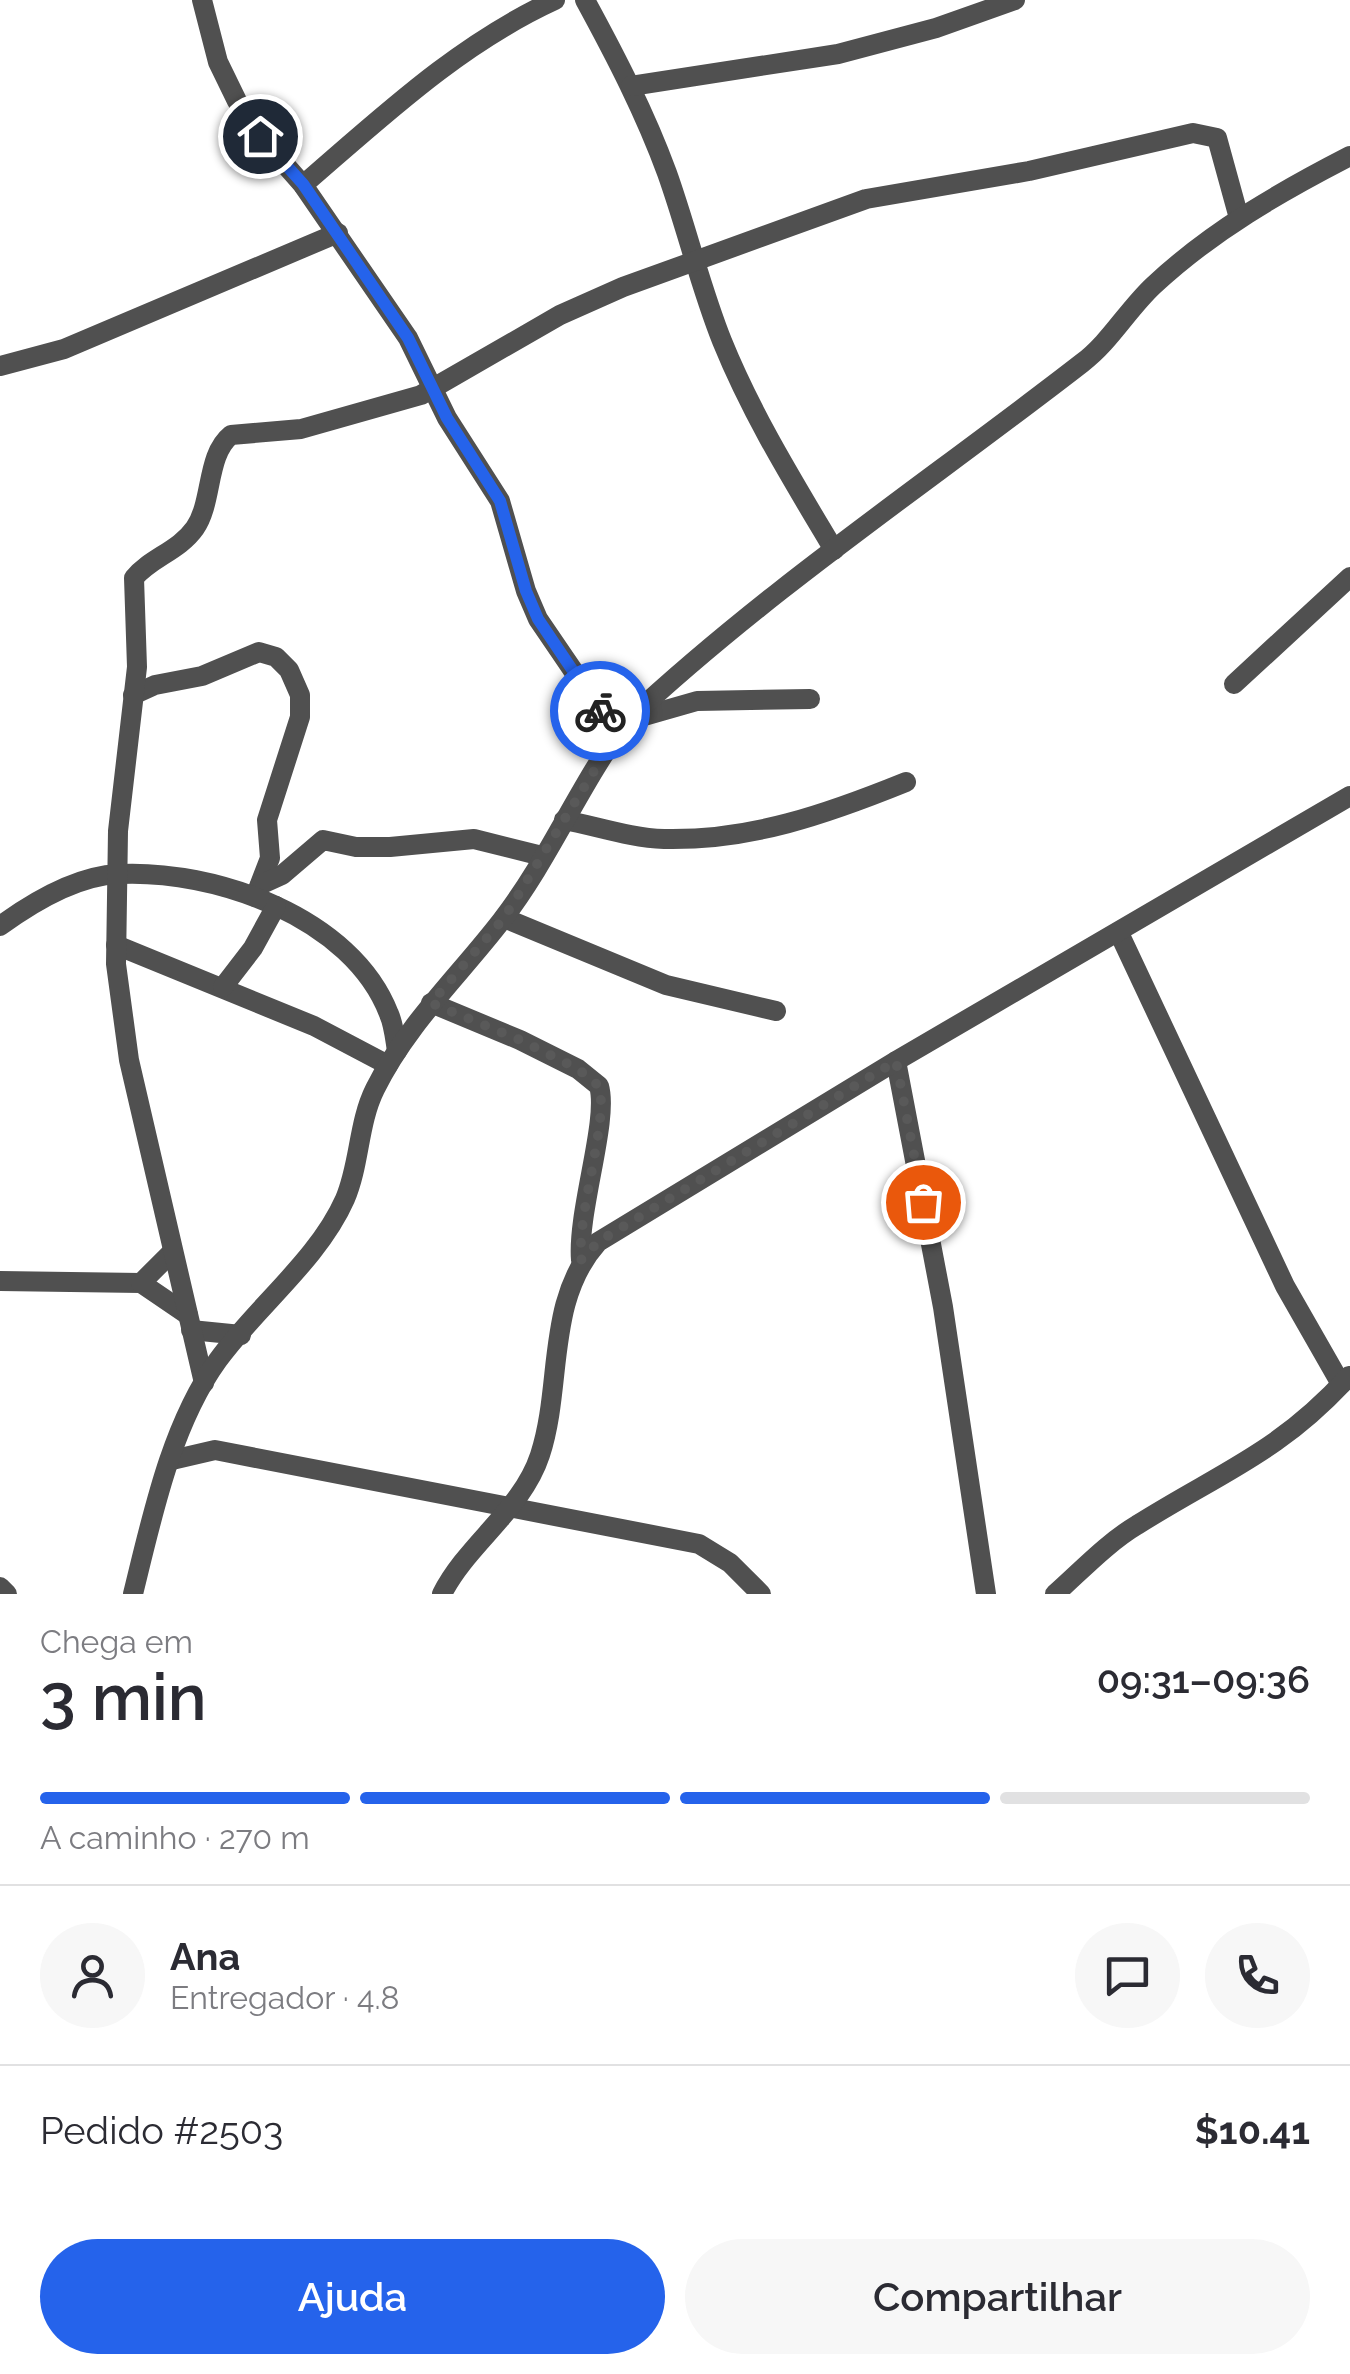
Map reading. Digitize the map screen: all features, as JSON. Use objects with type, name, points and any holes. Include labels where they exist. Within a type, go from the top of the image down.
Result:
[{"type":"street","points":[[202,0],[218,62],[237,101],[260,136],[303,184],[408,338],[436,388],[447,418],[510,522],[526,591],[538,619],[622,728]]},
{"type":"street","points":[[303,184],[443,66],[508,22],[555,0]]},
{"type":"street","points":[[586,0],[631,86],[668,176],[692,263],[761,427],[834,550]]},
{"type":"street","points":[[631,86],[838,54],[936,28],[1015,0]]},
{"type":"street","points":[[204,1382],[129,1060],[116,945],[116,874],[137,668],[134,578],[194,530],[208,503],[222,442],[231,435],[301,428],[436,388],[560,315],[692,263],[898,191],[1028,171],[1193,133],[1217,138],[1239,218]]},
{"type":"street","points":[[133,1594],[184,1424],[204,1382],[346,1198],[364,1122],[392,1058],[424,1011],[504,918],[622,728],[834,550],[1086,360],[1137,300],[1179,262],[1239,218],[1350,156]]},
{"type":"street","points":[[0,366],[64,349],[338,233]]},
{"type":"street","points":[[1234,684],[1350,577]]},
{"type":"street","points":[[133,695],[155,685],[202,676],[258,652],[276,657],[289,670],[300,695],[300,716],[267,820],[270,858],[257,891]]},
{"type":"street","points":[[137,668],[155,685]]},
{"type":"street","points":[[622,728],[697,701],[810,698]]},
{"type":"street","points":[[564,820],[662,839],[745,832],[800,823],[906,782]]},
{"type":"street","points":[[442,1594],[508,1509],[540,1454],[568,1292],[581,1260],[598,1242],[896,1061],[1350,796]]},
{"type":"street","points":[[257,891],[323,840],[373,847],[474,839],[542,856]]},
{"type":"street","points":[[0,926],[36,900],[116,874],[257,891],[341,947],[366,976],[390,1014],[392,1058]]},
{"type":"street","points":[[224,987],[253,948],[276,906]]},
{"type":"street","points":[[504,918],[666,985],[776,1011]]},
{"type":"street","points":[[1055,1594],[1133,1527],[1276,1444],[1346,1379],[1286,1286],[1118,933]]},
{"type":"street","points":[[116,945],[392,1058]]},
{"type":"street","points":[[390,1014],[424,1011],[520,1040],[578,1069],[599,1086],[600,1113],[580,1223],[581,1260]]},
{"type":"street","points":[[896,1061],[943,1308],[986,1594]]},
{"type":"street","points":[[141,1283],[172,1252]]},
{"type":"street","points":[[0,1281],[141,1283],[189,1323],[241,1334]]},
{"type":"street","points":[[184,1424],[215,1450]]},
{"type":"street","points":[[172,1460],[215,1450],[700,1544],[730,1563],[762,1594]]},
{"type":"way so far","points":[[600,711],[616,735],[504,918],[431,1003],[520,1040],[578,1069],[599,1086],[600,1113],[580,1223],[581,1260],[598,1242],[896,1061],[923,1202]]},
{"type":"route","points":[[260,136],[303,184],[408,338],[436,388],[447,418],[510,522],[526,591],[538,619],[600,711]]}]
